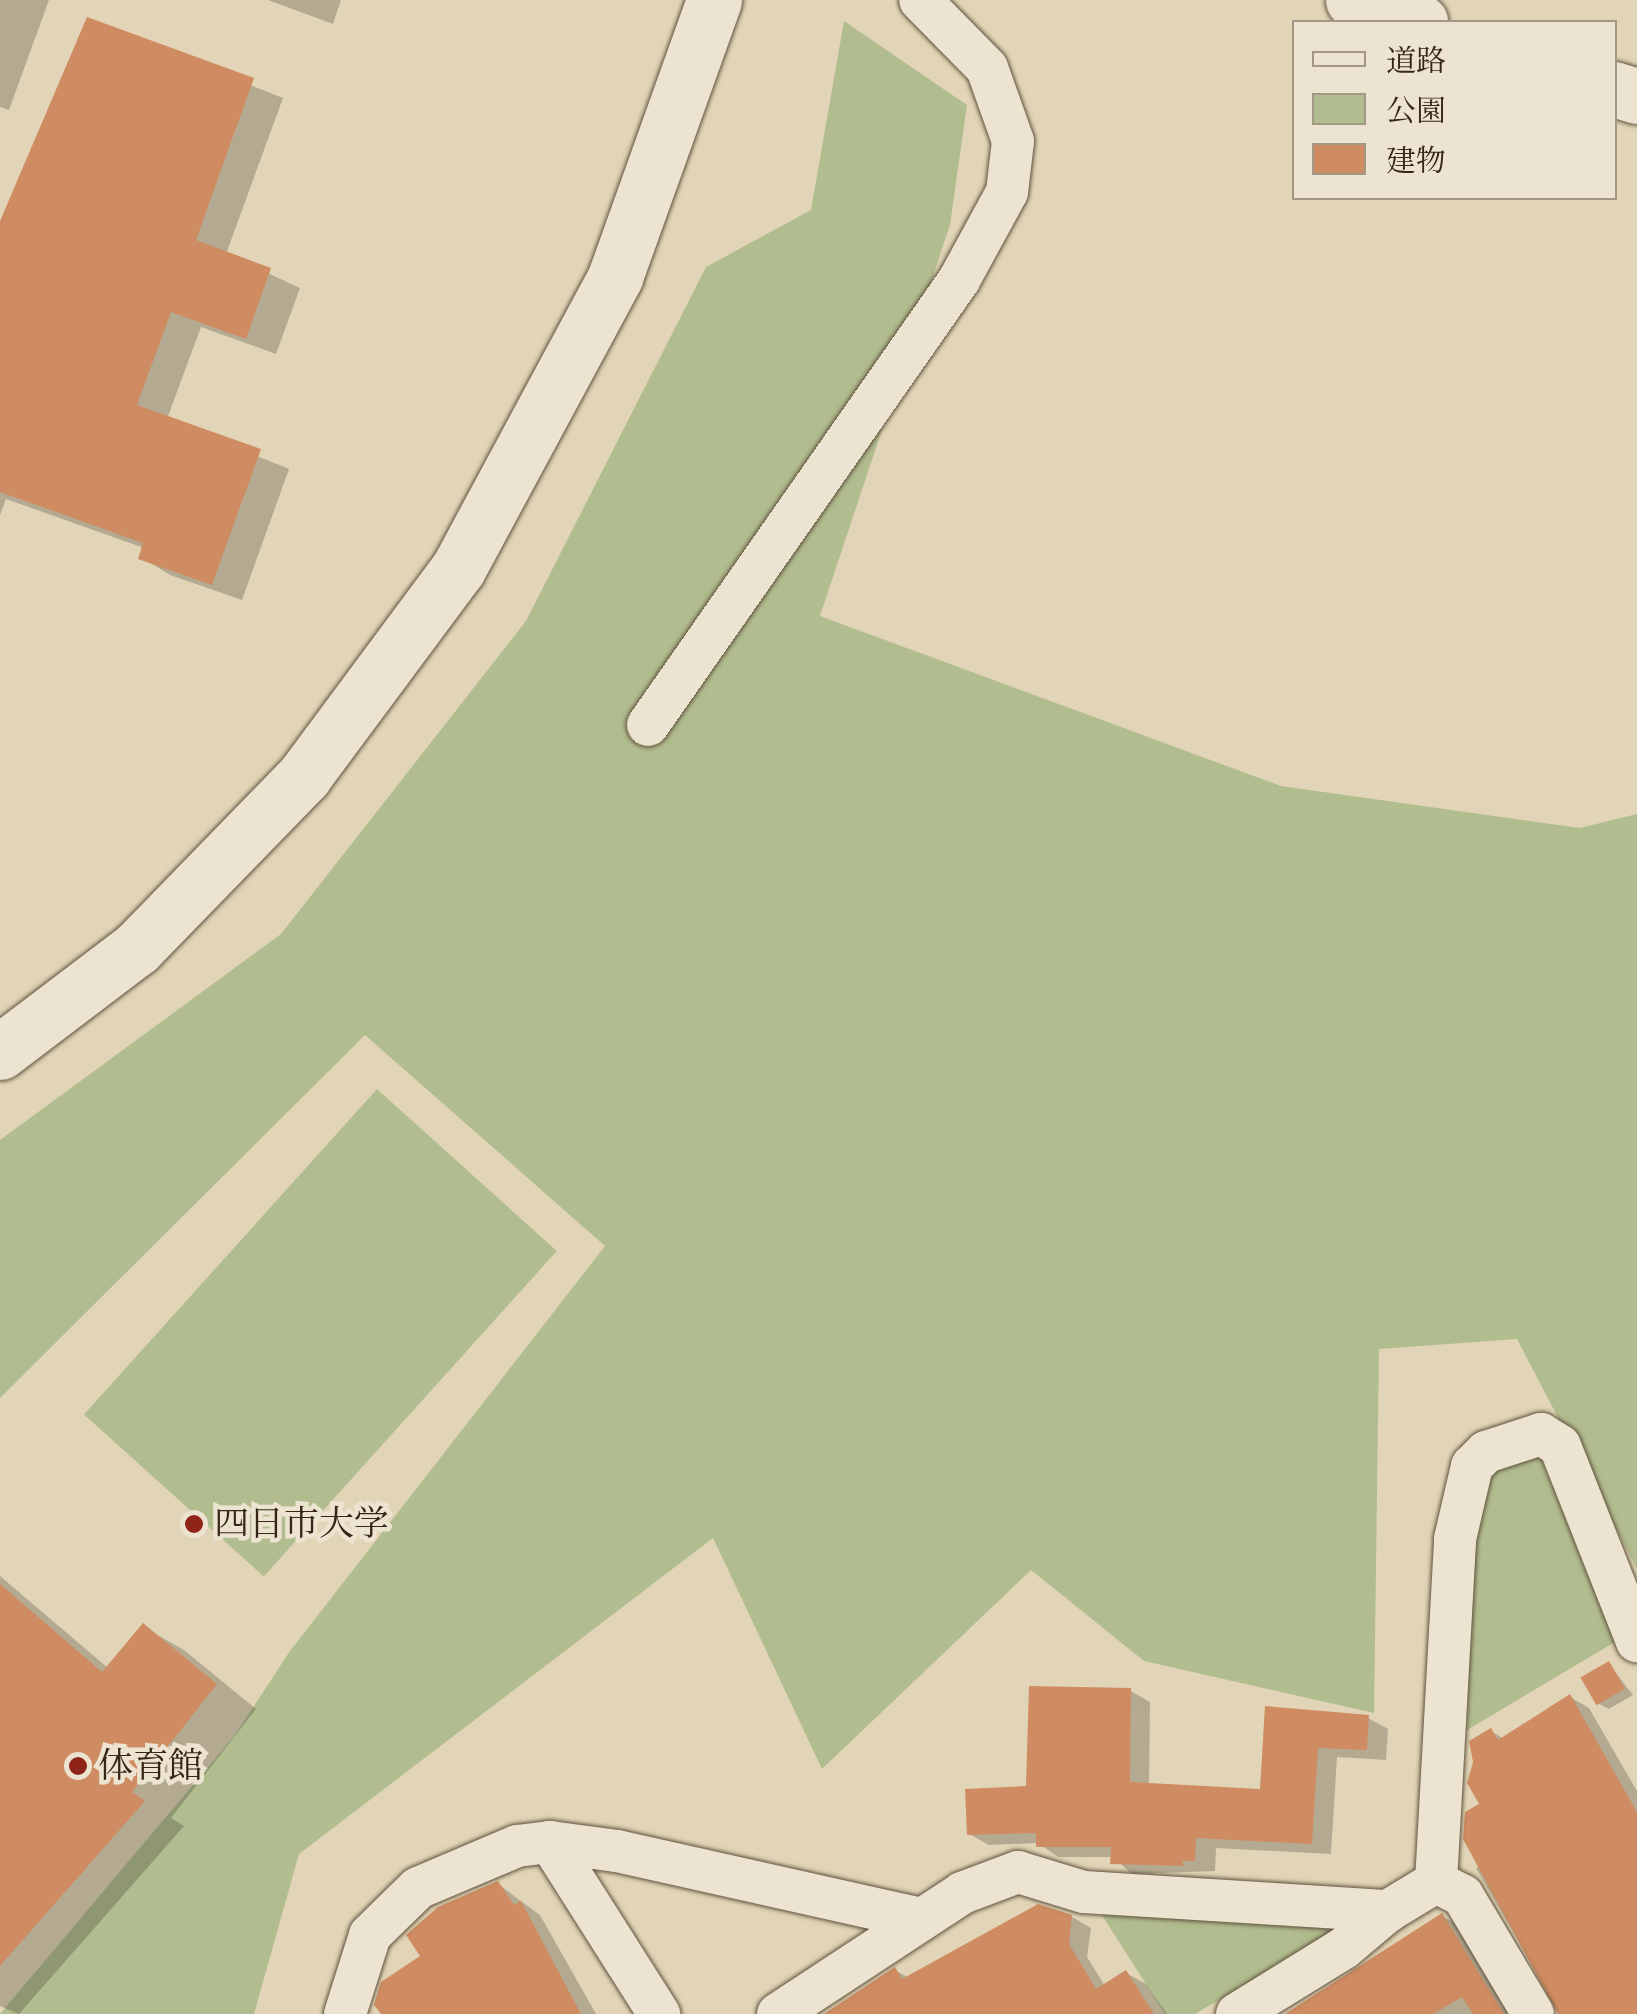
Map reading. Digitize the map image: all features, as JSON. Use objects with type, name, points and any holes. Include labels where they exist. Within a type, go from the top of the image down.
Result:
[{"type":"street","points":[[0,1052],[137,948],[304,776],[458,569],[616,276],[714,0]]},
{"type":"street","points":[[648,725],[959,280],[1008,192],[1014,141],[987,68],[920,0]]},
{"type":"street","points":[[1354,0],[1414,20]]},
{"type":"street","points":[[1436,1882],[1455,1539],[1472,1466],[1486,1452],[1541,1434],[1560,1446],[1637,1641]]},
{"type":"street","points":[[346,2014],[370,1935],[418,1888],[517,1846],[550,1842],[922,1918]]},
{"type":"street","points":[[550,1842],[659,2014]]},
{"type":"street","points":[[778,2014],[962,1893],[1018,1872],[1084,1892],[1388,1911]]},
{"type":"street","points":[[1237,2014],[1344,1948],[1388,1911],[1436,1882]]},
{"type":"street","points":[[1436,1882],[1463,1896],[1534,2014]]},
{"type":"green space","points":[[844,21],[967,105],[950,225],[820,616],[1281,786],[1580,828],[1637,814],[1637,1569],[1517,1339],[1379,1349],[1374,1713],[1144,1661],[1031,1570],[822,1769],[713,1538],[299,1854],[254,2014],[0,2014],[235,1735],[290,1651],[605,1246],[365,1035],[0,1398],[0,1140],[281,934],[526,621],[706,267],[811,210]]},
{"type":"green space","points":[[377,1089],[557,1251],[264,1576],[84,1414]]},
{"type":"green space","points":[[1539,1452],[1615,1642],[1467,1730],[1473,1537],[1491,1468]]},
{"type":"green space","points":[[1098,1909],[1330,1920],[1329,1935],[1195,2014],[1165,2014]]},
{"type":"building","points":[[87,17],[254,78],[196,240],[271,268],[246,339],[171,312],[137,405],[261,449],[212,585],[138,559],[143,543],[0,492],[0,221]]},
{"type":"building","name":"体育館","points":[[0,1584],[102,1672],[143,1623],[217,1684],[132,1792],[145,1801],[0,1966]]},
{"type":"building","points":[[1609,1661],[1625,1689],[1596,1705],[1580,1678]]},
{"type":"building","points":[[1029,1686],[1131,1688],[1130,1782],[1260,1789],[1265,1706],[1369,1715],[1367,1750],[1318,1748],[1312,1844],[1196,1838],[1195,1861],[1183,1861],[1183,1866],[1110,1864],[1111,1847],[1036,1847],[1036,1833],[967,1835],[965,1789],[1026,1786]]},
{"type":"building","points":[[1570,1694],[1637,1812],[1637,2014],[1558,2014],[1463,1839],[1465,1812],[1479,1804],[1467,1783],[1473,1762],[1469,1741],[1491,1728],[1498,1740]]},
{"type":"building","points":[[498,1881],[514,1905],[521,1901],[581,2014],[381,2014],[374,2005],[381,1982],[420,1956],[406,1935],[438,1907]]},
{"type":"building","points":[[1038,1904],[1072,1915],[1069,1944],[1096,1989],[1126,1970],[1154,2014],[824,2014],[895,1967],[902,1979]]},
{"type":"building","points":[[1442,1913],[1504,2014],[1473,2014],[1462,1997],[1433,2014],[1285,2014]]},
{"type":"place","name":"四日市大学","points":[[194,1524]]},
{"type":"place","name":"体育館","points":[[78,1766]]}]
